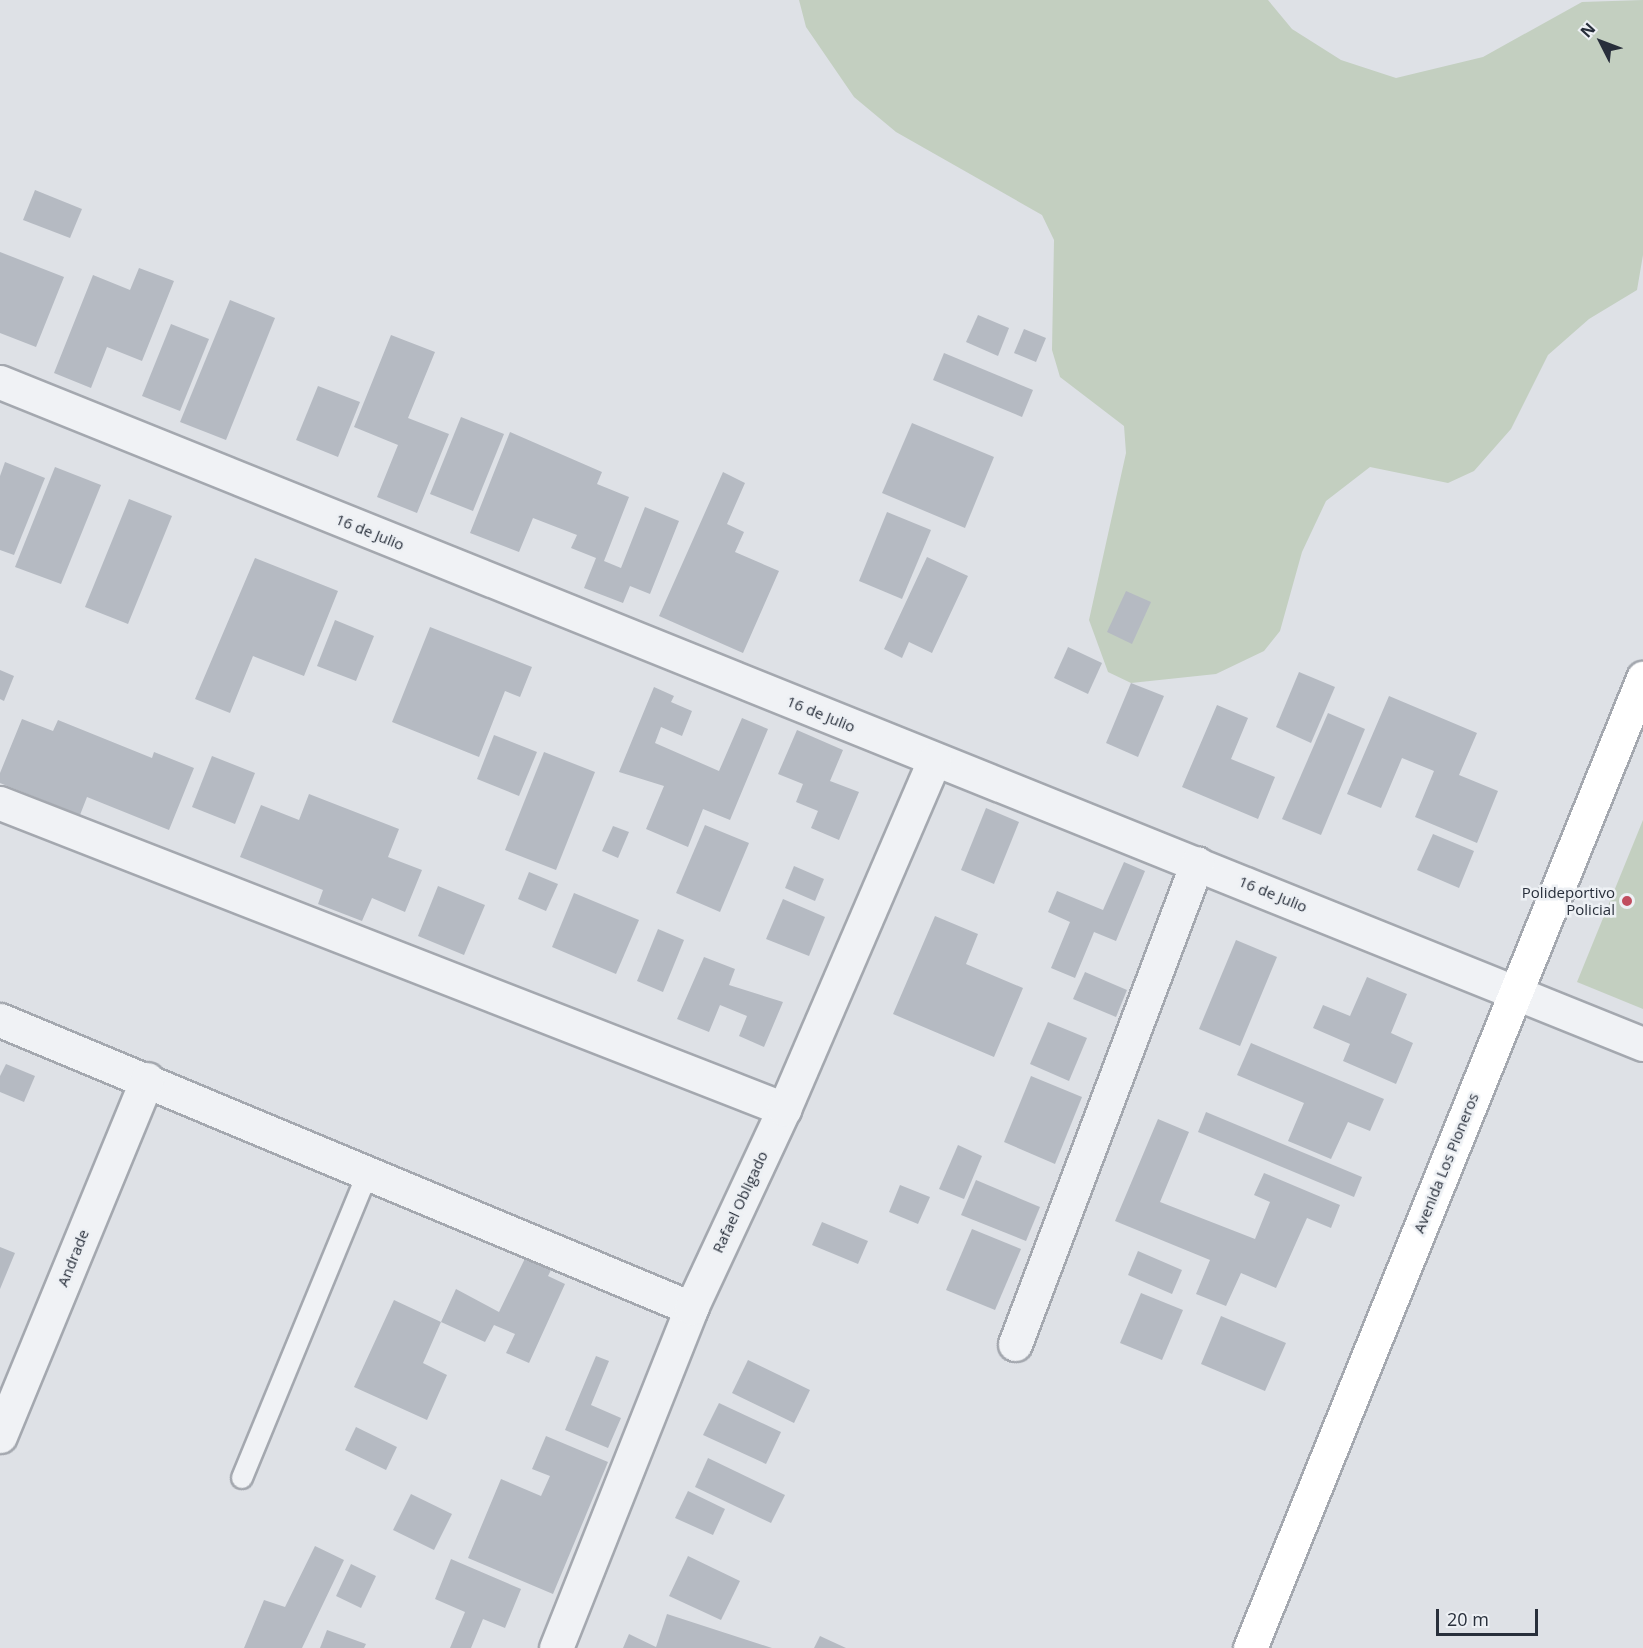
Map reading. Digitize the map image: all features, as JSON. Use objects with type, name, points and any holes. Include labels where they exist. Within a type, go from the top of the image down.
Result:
[{"type":"main road","name":"Avenida Los Pioneros","points":[[1250,1648],[1643,678]]},
{"type":"street","name":"16 de Julio","points":[[0,382],[1643,1044]]},
{"type":"street","name":"Rafael Obligado","points":[[556,1648],[691,1308],[783,1109],[934,760]]},
{"type":"street","points":[[0,803],[783,1109]]},
{"type":"street","points":[[1015,1344],[1197,863]]},
{"type":"street","points":[[0,1020],[147,1079],[691,1308]]},
{"type":"street","name":"Andrade","points":[[0,1436],[147,1079]]},
{"type":"lane","points":[[242,1478],[368,1172]]},
{"type":"green space","points":[[799,0],[1268,0],[1292,29],[1341,60],[1396,78],[1483,57],[1582,2],[1643,0],[1643,255],[1637,290],[1589,319],[1548,355],[1511,429],[1474,471],[1448,483],[1370,467],[1326,501],[1302,552],[1280,631],[1264,651],[1216,674],[1131,683],[1108,672],[1089,620],[1126,453],[1124,426],[1060,377],[1052,350],[1054,240],[1042,215],[896,132],[854,97],[806,27]]},
{"type":"green space","name":"Polideportivo Policial","points":[[1643,820],[1643,1009],[1577,982]]},
{"type":"building","points":[[35,190],[82,209],[70,238],[23,220]]},
{"type":"building","points":[[0,252],[64,277],[36,347],[0,333]]},
{"type":"building","points":[[139,268],[174,281],[142,361],[107,347],[91,388],[54,373],[93,275],[130,290]]},
{"type":"building","points":[[230,300],[275,318],[226,440],[180,422]]},
{"type":"building","points":[[978,315],[1009,328],[998,356],[966,342]]},
{"type":"building","points":[[171,324],[209,339],[180,411],[142,396]]},
{"type":"building","points":[[1024,329],[1046,338],[1036,362],[1014,353]]},
{"type":"building","points":[[391,335],[435,352],[408,418],[449,434],[417,513],[377,497],[398,445],[354,427]]},
{"type":"building","points":[[944,353],[1033,390],[1022,417],[933,380]]},
{"type":"building","points":[[318,386],[360,402],[338,457],[296,440]]},
{"type":"building","points":[[461,417],[504,434],[473,511],[430,494]]},
{"type":"building","points":[[912,423],[994,457],[965,528],[882,493]]},
{"type":"building","points":[[510,432],[602,472],[597,484],[629,497],[604,561],[621,568],[645,507],[679,521],[650,594],[630,586],[623,603],[584,588],[596,558],[571,548],[577,535],[533,518],[519,552],[470,533]]},
{"type":"building","points":[[5,462],[45,478],[14,555],[0,550],[0,476]]},
{"type":"building","points":[[55,467],[101,485],[61,584],[15,567]]},
{"type":"building","points":[[723,472],[745,483],[727,524],[744,532],[735,552],[779,571],[743,653],[659,616]]},
{"type":"building","points":[[129,499],[172,516],[128,624],[85,607]]},
{"type":"building","points":[[887,512],[931,530],[902,599],[859,581]]},
{"type":"building","points":[[927,557],[968,576],[932,653],[909,642],[902,658],[884,649]]},
{"type":"building","points":[[255,558],[338,591],[304,676],[253,656],[230,713],[195,699]]},
{"type":"building","points":[[1126,591],[1151,602],[1132,644],[1107,632]]},
{"type":"building","points":[[335,620],[374,636],[356,681],[317,666]]},
{"type":"building","points":[[430,627],[532,667],[520,697],[505,691],[479,757],[392,722]]},
{"type":"building","points":[[1068,647],[1102,663],[1088,694],[1054,678]]},
{"type":"building","points":[[0,670],[14,676],[4,701],[0,699]]},
{"type":"building","points":[[1299,672],[1335,687],[1311,743],[1276,727]]},
{"type":"building","points":[[1131,683],[1164,696],[1138,757],[1106,743]]},
{"type":"building","points":[[654,687],[674,696],[671,702],[692,711],[682,736],[661,727],[655,743],[719,771],[742,718],[768,729],[730,820],[703,809],[688,847],[646,829],[664,786],[619,772]]},
{"type":"building","points":[[1389,696],[1477,733],[1459,775],[1498,791],[1477,843],[1415,817],[1434,771],[1402,758],[1381,808],[1347,794]]},
{"type":"building","points":[[1217,705],[1248,718],[1231,759],[1275,777],[1258,819],[1182,787]]},
{"type":"building","points":[[1328,713],[1365,729],[1321,835],[1282,819]]},
{"type":"building","points":[[22,719],[53,731],[58,720],[152,758],[154,752],[194,768],[169,830],[87,797],[80,815],[0,783],[0,773]]},
{"type":"building","points":[[797,730],[843,750],[830,781],[859,792],[839,840],[811,828],[818,811],[796,802],[803,784],[778,774]]},
{"type":"building","points":[[494,735],[537,752],[519,796],[477,779]]},
{"type":"building","points":[[544,752],[595,772],[556,870],[505,850]]},
{"type":"building","points":[[212,756],[255,773],[235,824],[192,807]]},
{"type":"building","points":[[309,794],[399,829],[388,857],[422,870],[405,912],[372,898],[362,921],[318,904],[323,890],[240,857],[261,805],[299,820]]},
{"type":"building","points":[[986,808],[1019,822],[994,884],[961,870]]},
{"type":"building","points":[[705,825],[749,843],[720,912],[676,893]]},
{"type":"building","points":[[613,826],[629,832],[618,858],[602,851]]},
{"type":"building","points":[[1433,834],[1474,851],[1459,888],[1417,870]]},
{"type":"building","points":[[1124,862],[1145,871],[1116,941],[1094,932],[1075,978],[1051,968],[1070,922],[1048,912],[1057,891],[1103,910]]},
{"type":"building","points":[[794,866],[824,879],[815,901],[785,888]]},
{"type":"building","points":[[529,872],[558,884],[546,911],[518,899]]},
{"type":"building","points":[[438,886],[485,905],[464,955],[418,936]]},
{"type":"building","points":[[574,893],[639,920],[616,974],[552,947]]},
{"type":"building","points":[[783,899],[825,917],[809,956],[766,939]]},
{"type":"building","points":[[935,916],[978,934],[966,964],[1023,988],[994,1057],[893,1014]]},
{"type":"building","points":[[658,929],[684,940],[663,992],[637,981]]},
{"type":"building","points":[[1236,940],[1277,957],[1240,1046],[1199,1029]]},
{"type":"building","points":[[704,957],[735,969],[729,985],[783,1002],[764,1047],[739,1036],[747,1016],[720,1005],[709,1032],[677,1019]]},
{"type":"building","points":[[1085,972],[1127,990],[1116,1017],[1073,999]]},
{"type":"building","points":[[1367,977],[1407,994],[1391,1033],[1413,1043],[1396,1084],[1343,1061],[1350,1044],[1313,1028],[1323,1005],[1350,1016]]},
{"type":"building","points":[[1048,1022],[1087,1038],[1069,1081],[1030,1064]]},
{"type":"building","points":[[1251,1043],[1384,1099],[1370,1131],[1348,1122],[1331,1159],[1288,1141],[1304,1103],[1237,1075]]},
{"type":"building","points":[[6,1064],[35,1076],[24,1102],[0,1092],[0,1076]]},
{"type":"building","points":[[1031,1076],[1082,1097],[1055,1164],[1004,1142]]},
{"type":"building","points":[[1206,1112],[1362,1177],[1354,1197],[1198,1132]]},
{"type":"building","points":[[1158,1119],[1189,1132],[1160,1202],[1255,1239],[1270,1202],[1254,1195],[1264,1173],[1340,1205],[1331,1228],[1307,1218],[1276,1288],[1241,1273],[1226,1306],[1196,1294],[1210,1260],[1115,1221]]},
{"type":"building","points":[[958,1145],[982,1156],[964,1199],[939,1189]]},
{"type":"building","points":[[976,1180],[1040,1207],[1026,1241],[961,1215]]},
{"type":"building","points":[[900,1185],[930,1197],[918,1224],[889,1212]]},
{"type":"building","points":[[822,1222],[868,1241],[858,1264],[812,1245]]},
{"type":"building","points":[[972,1229],[1021,1249],[995,1310],[946,1290]]},
{"type":"building","points":[[532,1244],[558,1256],[548,1276],[565,1284],[529,1363],[506,1353],[515,1334],[494,1325],[485,1342],[441,1322],[456,1289],[499,1312]]},
{"type":"building","points":[[0,1247],[15,1253],[0,1289]]},
{"type":"building","points":[[1138,1251],[1182,1270],[1172,1294],[1128,1275]]},
{"type":"building","points":[[1141,1293],[1183,1310],[1162,1360],[1120,1343]]},
{"type":"building","points":[[394,1300],[441,1322],[423,1363],[447,1375],[427,1420],[354,1387]]},
{"type":"building","points":[[1221,1316],[1286,1343],[1265,1391],[1201,1364]]},
{"type":"building","points":[[596,1356],[609,1361],[591,1405],[621,1418],[608,1448],[565,1430]]},
{"type":"building","points":[[748,1360],[810,1390],[794,1423],[732,1393]]},
{"type":"building","points":[[719,1403],[781,1432],[766,1464],[703,1435]]},
{"type":"building","points":[[356,1427],[397,1447],[386,1470],[345,1450]]},
{"type":"building","points":[[546,1436],[608,1462],[553,1594],[468,1558],[501,1479],[541,1496],[550,1476],[532,1469]]},
{"type":"building","points":[[708,1458],[785,1495],[771,1523],[695,1487]]},
{"type":"building","points":[[688,1491],[725,1509],[713,1535],[675,1518]]},
{"type":"building","points":[[411,1494],[452,1514],[434,1550],[393,1530]]},
{"type":"building","points":[[315,1546],[344,1560],[302,1648],[244,1648],[264,1600],[285,1607]]},
{"type":"building","points":[[688,1556],[740,1581],[721,1620],[669,1596]]},
{"type":"building","points":[[451,1559],[521,1589],[505,1628],[483,1619],[471,1648],[450,1648],[465,1612],[435,1599]]},
{"type":"building","points":[[351,1564],[376,1576],[361,1608],[336,1596]]},
{"type":"building","points":[[667,1614],[772,1648],[623,1648],[629,1634],[656,1647]]},
{"type":"building","points":[[327,1630],[366,1644],[364,1648],[320,1648]]},
{"type":"building","points":[[820,1636],[846,1648],[814,1648]]},
{"type":"place","name":"Polideportivo Policial","points":[[1627,901]]}]
